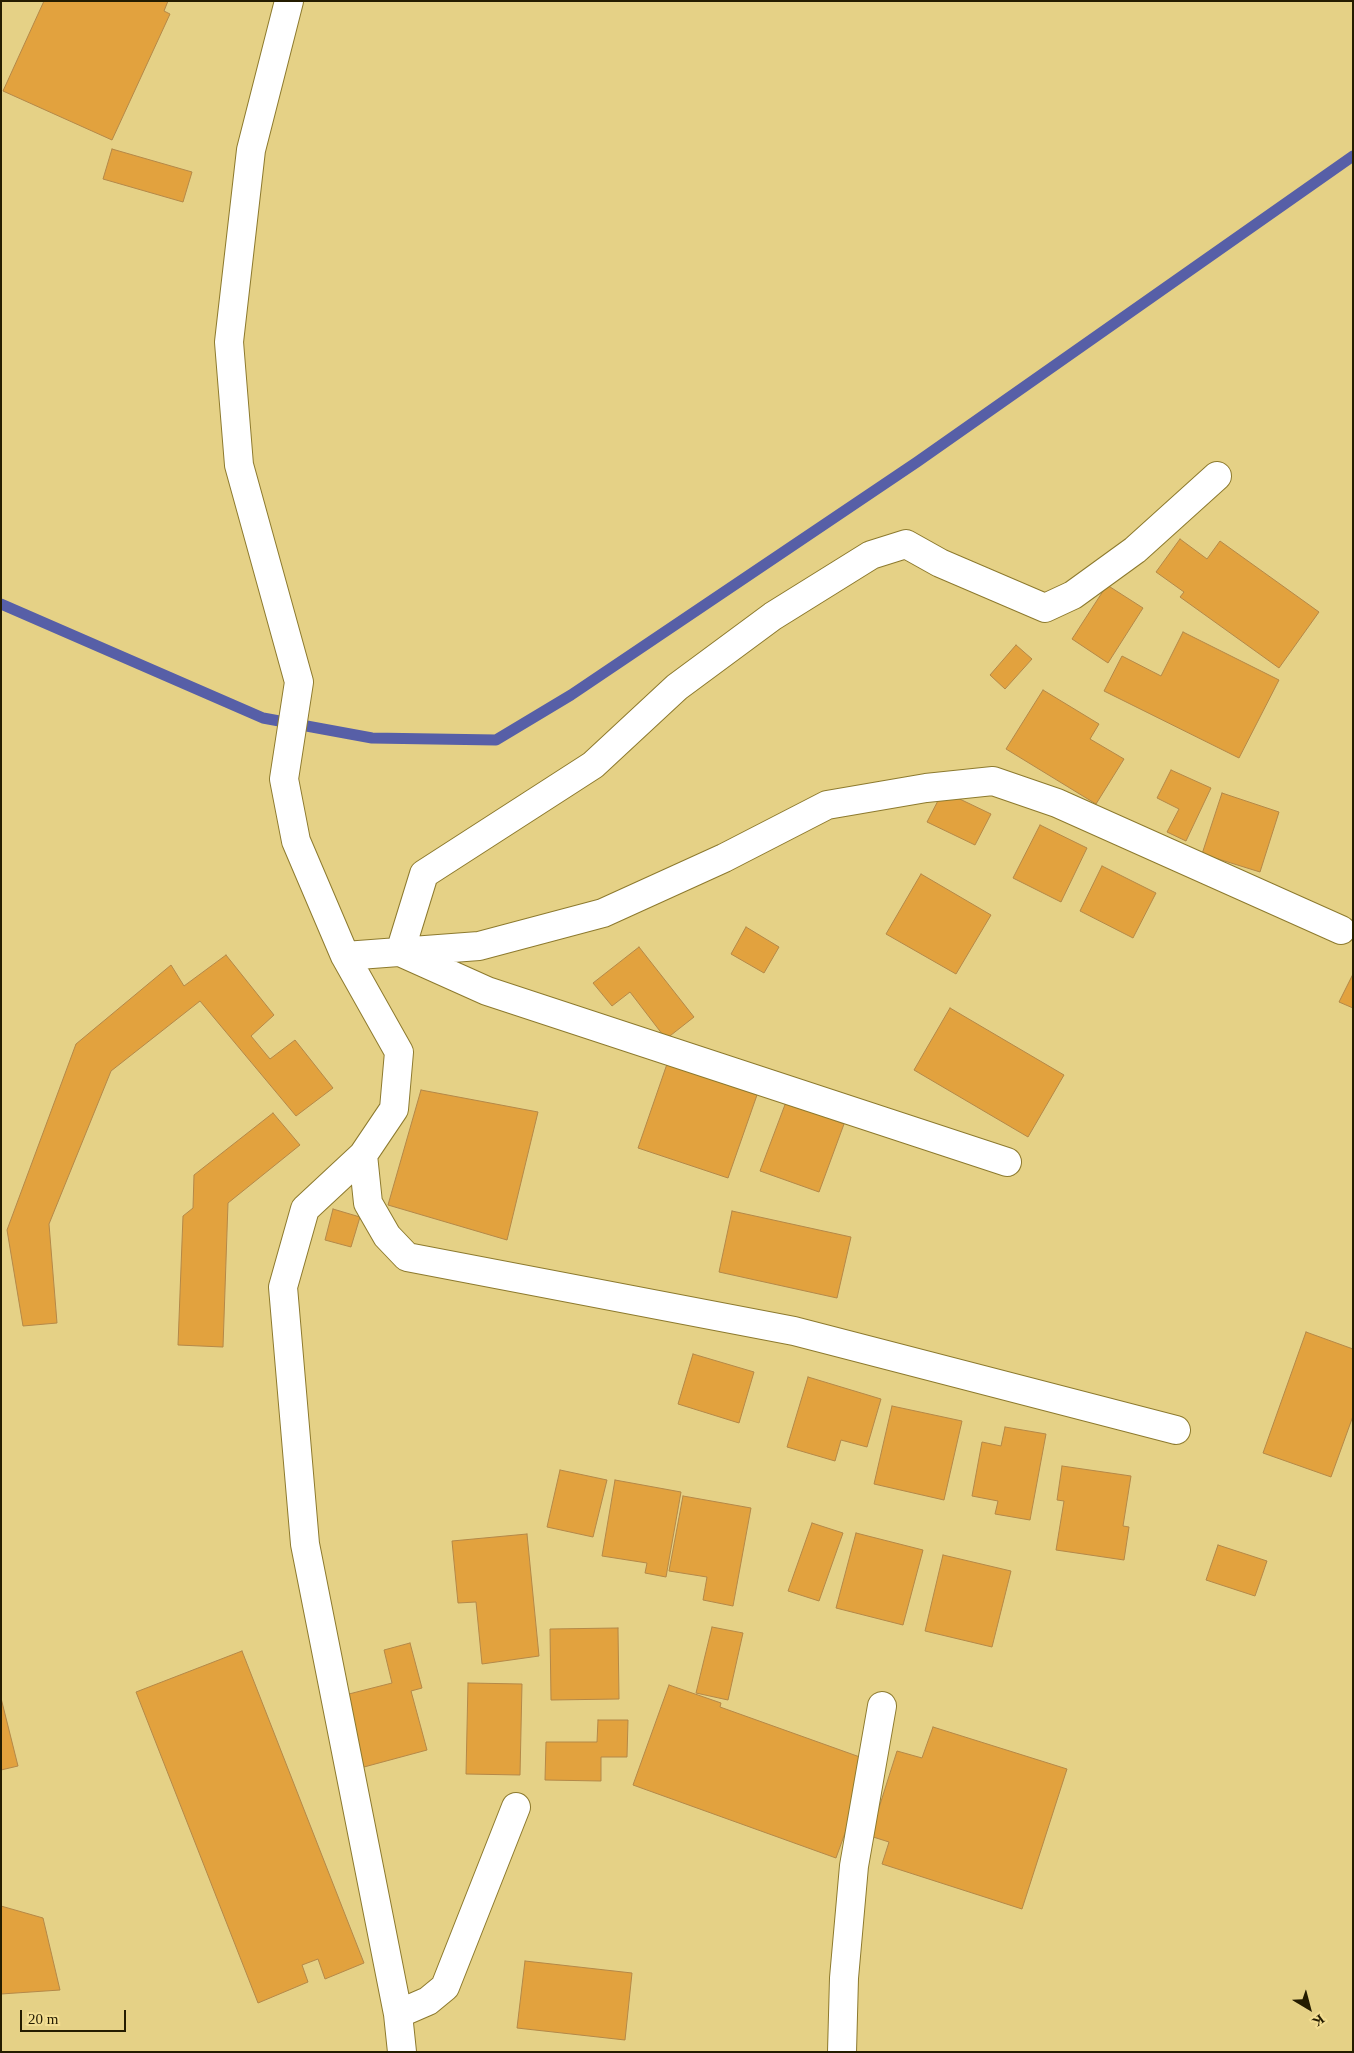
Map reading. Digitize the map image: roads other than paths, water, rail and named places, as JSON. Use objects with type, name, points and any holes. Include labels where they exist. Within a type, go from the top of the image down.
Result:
[{"type":"street","points":[[289,1],[251,150],[229,342],[239,465],[299,682],[284,779],[296,842],[345,956],[399,1052],[394,1109],[363,1156],[305,1208],[283,1287],[305,1544],[398,2014],[402,2052]]},
{"type":"street","points":[[400,952],[424,874],[593,765],[678,687],[772,616],[870,555],[906,544],[940,563],[1045,608],[1073,595],[1135,550],[1217,476]]},
{"type":"street","points":[[345,956],[479,946],[603,912],[724,858],[827,805],[926,788],[994,781],[1057,803],[1341,930]]},
{"type":"street","points":[[400,952],[487,991],[1007,1162]]},
{"type":"street","points":[[363,1156],[368,1203],[387,1236],[407,1256],[794,1331],[1176,1430]]},
{"type":"street","points":[[842,2052],[844,1978],[854,1866],[882,1706]]},
{"type":"street","points":[[398,2014],[428,2001],[445,1987],[516,1807]]},
{"type":"waterway","points":[[1,604],[263,718],[372,738],[496,740],[571,695],[917,462],[1353,156]]}]
